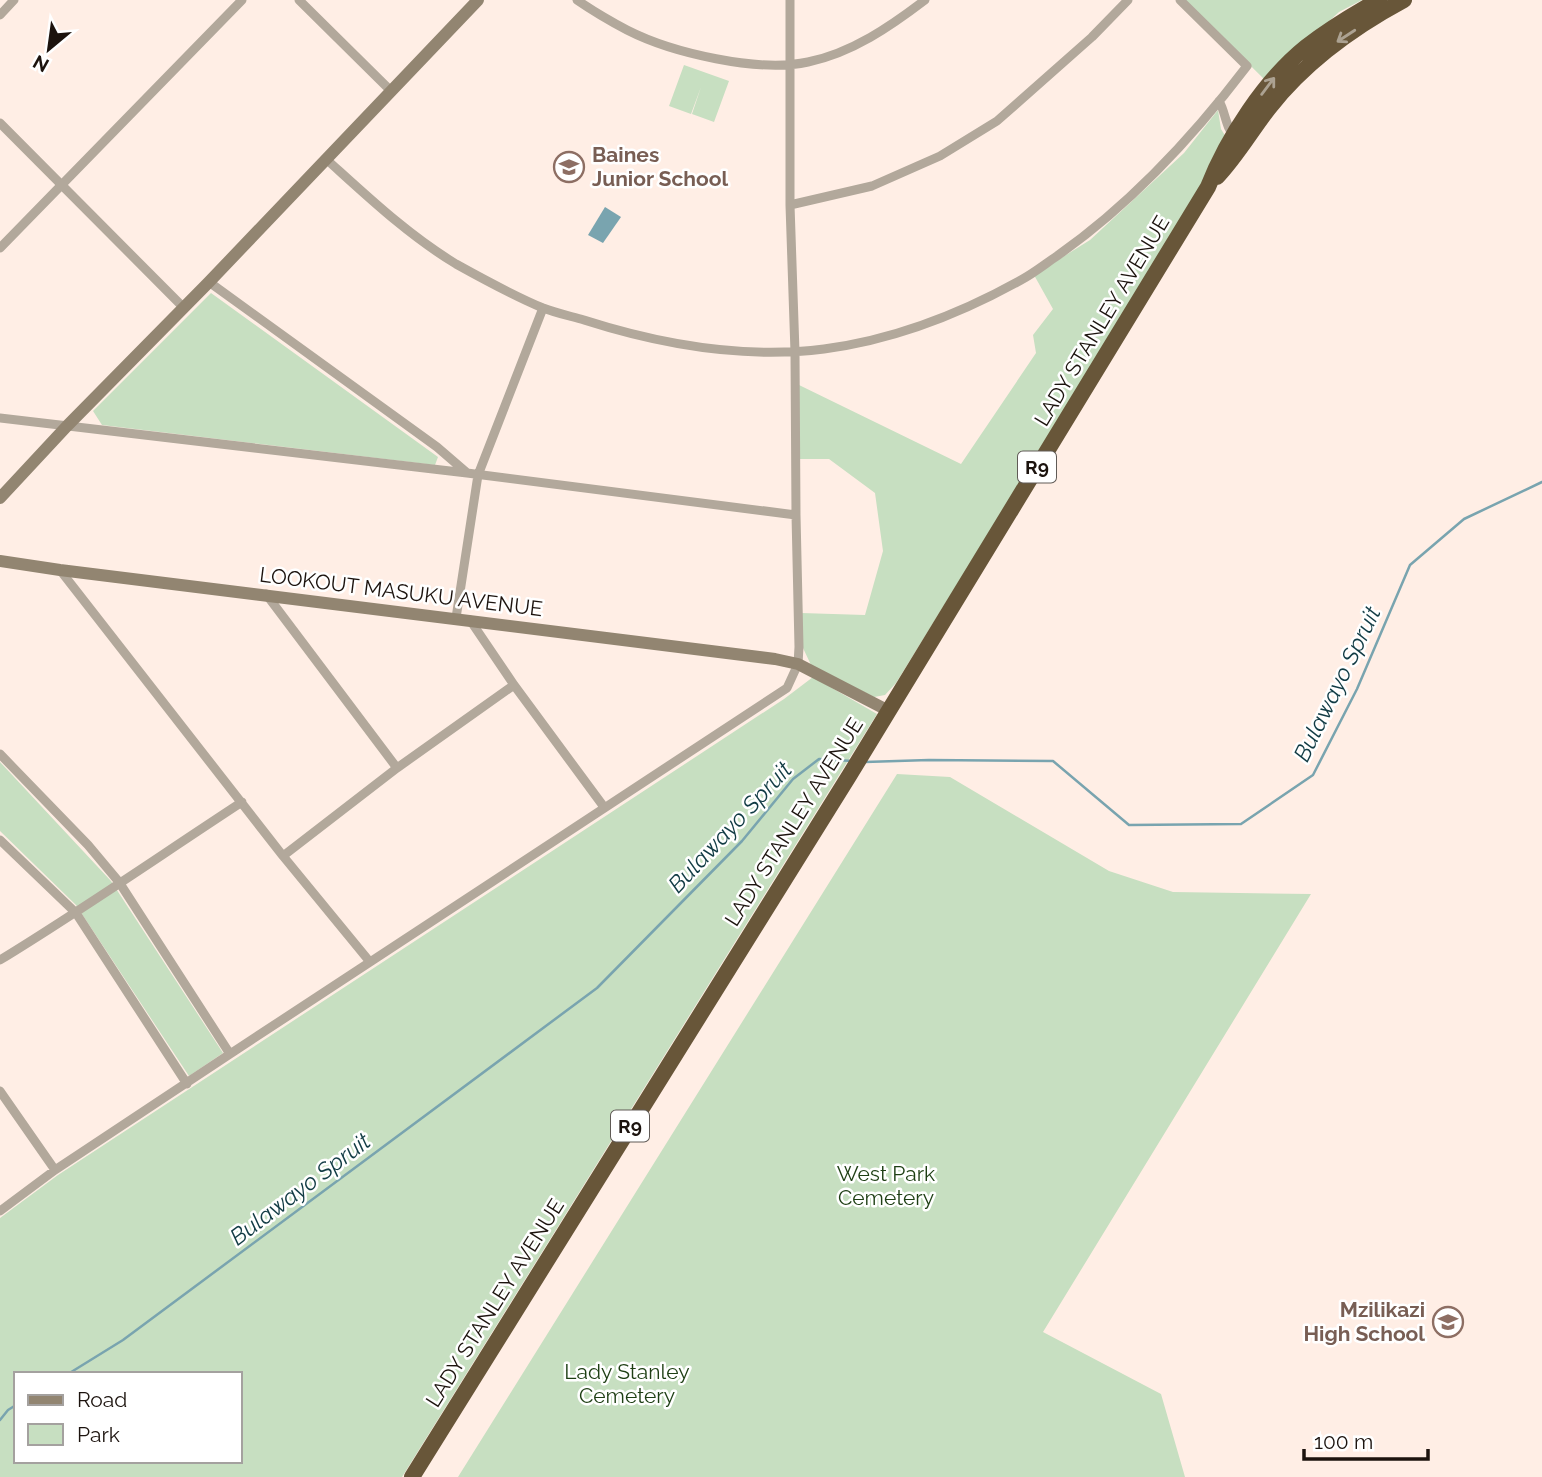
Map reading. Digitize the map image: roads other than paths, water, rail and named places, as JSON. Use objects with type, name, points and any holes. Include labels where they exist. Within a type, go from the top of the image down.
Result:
[{"type":"highway","name":"LADY STANLEY AVENUE","points":[[1239,139],[1276,75],[1305,48],[1378,0]]},
{"type":"highway","name":"LADY STANLEY AVENUE","points":[[412,1477],[849,776],[1208,187],[1218,160],[1308,65],[1339,40],[1404,0]]},
{"type":"street","points":[[0,15],[14,0]]},
{"type":"street","points":[[0,248],[242,0]]},
{"type":"street","points":[[299,0],[391,91]]},
{"type":"street","points":[[0,498],[478,0]]},
{"type":"street","points":[[577,0],[629,31],[662,44],[739,63],[791,65],[810,62],[869,38],[925,0]]},
{"type":"street","points":[[0,1210],[55,1170],[230,1054],[779,695],[793,678],[798,664],[795,352],[790,205],[790,0]]},
{"type":"street","points":[[790,205],[872,186],[951,149],[997,121],[1092,37],[1128,0]]},
{"type":"street","points":[[326,159],[424,242],[456,263],[543,308],[621,332],[673,343],[795,352],[826,349],[899,333],[950,315],[1023,279],[1083,237],[1180,148],[1247,66],[1180,0]]},
{"type":"street","points":[[1219,101],[1224,110],[1228,130],[1239,139]]},
{"type":"street","points":[[0,123],[184,308]]},
{"type":"street","points":[[209,282],[472,474]]},
{"type":"street","points":[[456,618],[472,474],[543,308]]},
{"type":"street","points":[[0,418],[796,515]]},
{"type":"street","name":"LOOKOUT MASUKU AVENUE","points":[[0,561],[775,659],[798,664],[887,710]]},
{"type":"street","points":[[60,570],[283,856],[370,962]]},
{"type":"street","points":[[265,594],[397,768]]},
{"type":"street","points":[[470,620],[604,807]]},
{"type":"street","points":[[283,856],[397,768],[514,685]]},
{"type":"street","points":[[0,754],[88,845],[119,882],[230,1054]]},
{"type":"street","points":[[0,960],[76,914],[119,882],[242,802]]},
{"type":"street","points":[[0,840],[76,914],[187,1084]]},
{"type":"street","points":[[0,1091],[55,1170]]},
{"type":"water","points":[[605,207],[621,217],[603,243],[588,235]]},
{"type":"waterway","name":"Bulawayo Spruit","points":[[865,762],[1053,761],[1129,825],[1241,824],[1313,775],[1357,689],[1410,565],[1464,519],[1542,482]]},
{"type":"waterway","name":"Bulawayo Spruit","points":[[71,1372],[123,1340],[597,988],[742,841],[793,779],[819,759],[852,761]]},
{"type":"waterway","name":"Bulawayo Spruit","points":[[0,1420],[14,1406]]},
{"type":"place","name":"Baines Junior School","points":[[569,167]]},
{"type":"place","name":"Mzilikazi High School","points":[[1448,1322]]},
{"type":"park label","name":"West Park Cemetery","points":[[886,1186]]},
{"type":"park label","name":"Lady Stanley Cemetery","points":[[627,1384]]}]
